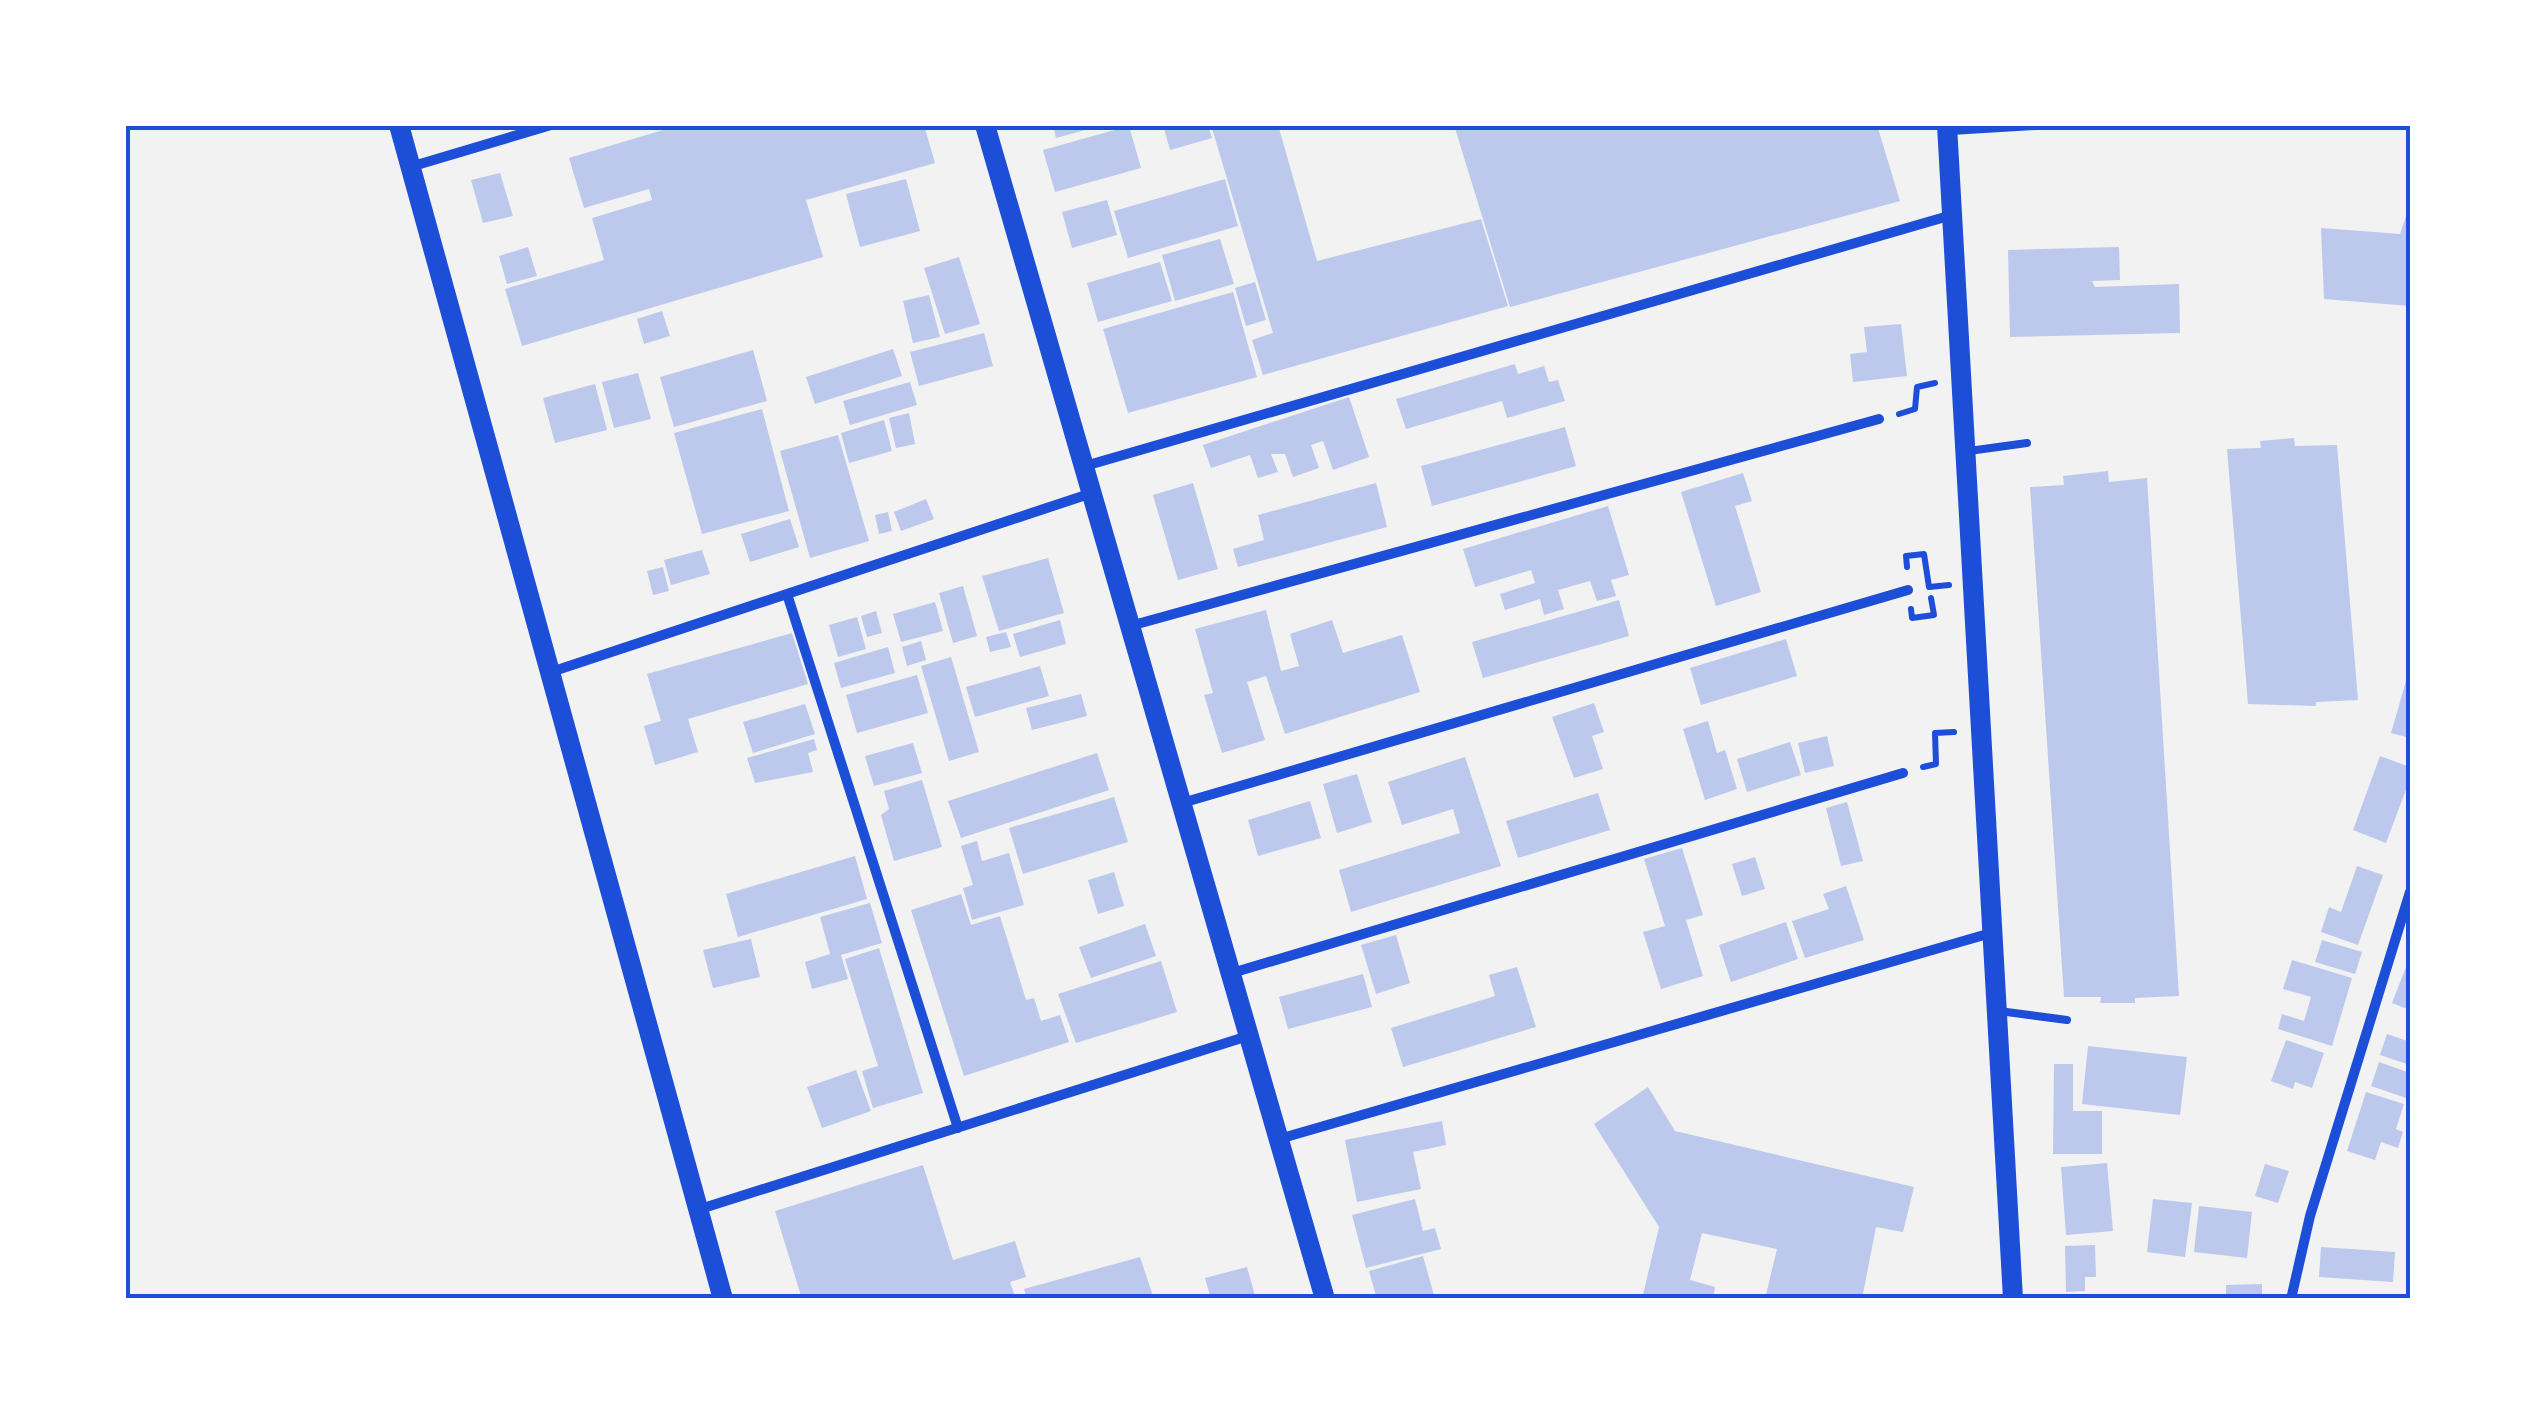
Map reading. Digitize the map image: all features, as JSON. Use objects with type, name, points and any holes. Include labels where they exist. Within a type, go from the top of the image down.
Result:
[{"type":"main road","points":[[399,125],[723,1299]]},
{"type":"main road","points":[[985,125],[1325,1299]]},
{"type":"main road","points":[[1947,128],[2013,1299]]},
{"type":"street","points":[[410,167],[552,125]]},
{"type":"street","points":[[1084,466],[1952,215]]},
{"type":"street","points":[[1130,626],[1879,419]]},
{"type":"street","points":[[551,672],[1093,493]]},
{"type":"street","points":[[1182,804],[1908,590]]},
{"type":"street","points":[[788,594],[958,1128]]},
{"type":"street","points":[[1231,973],[1904,773]]},
{"type":"street","points":[[2291,1299],[2306,1230],[2410,892]]},
{"type":"street","points":[[1278,1139],[1991,933]]},
{"type":"street","points":[[698,1210],[1249,1036]]},
{"type":"lane","points":[[1947,128],[2053,125]]},
{"type":"lane","points":[[1965,452],[2027,443]]},
{"type":"lane","points":[[1999,1011],[2067,1020]]},
{"type":"path","points":[[1879,419],[1915,410],[1916,387],[1961,378]]},
{"type":"path","points":[[1904,773],[1936,764],[1935,733],[1980,730]]},
{"type":"building","points":[[680,125],[924,125],[935,163],[806,200],[823,257],[522,346],[505,289],[604,260],[592,218],[652,200],[649,189],[584,208],[569,158]]},
{"type":"building","points":[[1053,125],[1100,125],[1100,126],[1056,138]]},
{"type":"building","points":[[1163,125],[1208,125],[1212,138],[1170,150]]},
{"type":"building","points":[[1211,125],[1278,125],[1317,261],[1481,219],[1508,306],[1263,375],[1252,340],[1273,333]]},
{"type":"building","points":[[1454,125],[1877,125],[1900,201],[1510,307]]},
{"type":"building","points":[[1129,126],[1141,168],[1055,192],[1043,150]]},
{"type":"building","points":[[500,173],[513,216],[483,223],[471,180]]},
{"type":"building","points":[[906,179],[920,231],[860,247],[846,194]]},
{"type":"building","points":[[1225,179],[1238,226],[1128,258],[1114,211]]},
{"type":"building","points":[[1107,200],[1117,235],[1072,248],[1062,212]]},
{"type":"building","points":[[2410,204],[2410,306],[2324,299],[2321,228],[2400,234]]},
{"type":"building","points":[[1220,239],[1234,284],[1175,301],[1162,255]]},
{"type":"building","points":[[528,247],[537,276],[507,284],[499,256]]},
{"type":"building","points":[[2119,247],[2120,280],[2092,281],[2095,287],[2179,284],[2180,333],[2010,337],[2008,250]]},
{"type":"building","points":[[959,257],[980,324],[945,334],[924,268]]},
{"type":"building","points":[[1160,262],[1172,301],[1098,322],[1087,283]]},
{"type":"building","points":[[1255,282],[1266,320],[1246,326],[1235,288]]},
{"type":"building","points":[[1233,292],[1257,377],[1128,413],[1103,329]]},
{"type":"building","points":[[929,295],[940,337],[913,343],[903,301]]},
{"type":"building","points":[[662,311],[670,336],[644,344],[637,319]]},
{"type":"building","points":[[1901,324],[1907,376],[1853,382],[1850,354],[1867,352],[1864,327]]},
{"type":"building","points":[[984,333],[993,366],[919,386],[910,352]]},
{"type":"building","points":[[893,349],[902,376],[815,404],[806,377]]},
{"type":"building","points":[[753,350],[767,401],[674,427],[660,377]]},
{"type":"building","points":[[1515,364],[1518,374],[1544,366],[1549,382],[1558,380],[1565,401],[1507,418],[1502,401],[1406,429],[1396,399]]},
{"type":"building","points":[[638,373],[651,419],[614,428],[602,382]]},
{"type":"building","points":[[910,382],[917,405],[850,425],[843,401]]},
{"type":"building","points":[[595,384],[607,430],[555,443],[543,398]]},
{"type":"building","points":[[1349,397],[1369,457],[1333,470],[1323,441],[1311,445],[1319,468],[1293,477],[1285,454],[1271,454],[1278,472],[1258,478],[1250,455],[1211,468],[1203,445]]},
{"type":"building","points":[[762,409],[789,511],[702,534],[674,433]]},
{"type":"building","points":[[909,413],[915,444],[896,448],[889,418]]},
{"type":"building","points":[[884,420],[892,451],[849,463],[841,433]]},
{"type":"building","points":[[1565,427],[1576,466],[1432,506],[1421,466]]},
{"type":"building","points":[[838,435],[869,541],[810,558],[780,451]]},
{"type":"building","points":[[2294,438],[2295,446],[2337,445],[2358,700],[2316,702],[2316,706],[2248,704],[2227,449],[2261,448],[2260,441]]},
{"type":"building","points":[[2108,471],[2109,482],[2147,478],[2179,996],[2135,998],[2135,1003],[2100,1003],[2101,997],[2064,997],[2030,487],[2064,485],[2063,476]]},
{"type":"building","points":[[1743,473],[1752,501],[1735,506],[1761,592],[1716,606],[1681,492]]},
{"type":"building","points":[[1193,483],[1218,569],[1178,580],[1153,495]]},
{"type":"building","points":[[1376,483],[1387,527],[1238,567],[1233,549],[1264,540],[1258,515]]},
{"type":"building","points":[[926,499],[934,519],[901,531],[894,512]]},
{"type":"building","points":[[1608,506],[1629,575],[1611,580],[1616,596],[1597,601],[1590,581],[1558,590],[1564,609],[1544,615],[1540,599],[1505,610],[1500,594],[1535,583],[1531,570],[1475,587],[1463,549]]},
{"type":"building","points":[[888,512],[892,531],[879,534],[875,515]]},
{"type":"building","points":[[790,519],[799,547],[750,562],[741,534]]},
{"type":"building","points":[[702,550],[710,574],[671,585],[664,560]]},
{"type":"building","points":[[1048,558],[1064,613],[999,631],[982,576]]},
{"type":"building","points":[[663,567],[669,591],[653,595],[647,571]]},
{"type":"building","points":[[963,586],[977,636],[953,643],[939,593]]},
{"type":"building","points":[[1619,600],[1629,636],[1483,678],[1472,642]]},
{"type":"building","points":[[935,602],[943,631],[901,642],[893,614]]},
{"type":"building","points":[[1266,610],[1281,671],[1299,666],[1290,634],[1332,620],[1343,653],[1402,635],[1420,692],[1285,734],[1266,676],[1247,682],[1265,740],[1222,753],[1204,695],[1213,693],[1195,629]]},
{"type":"building","points":[[876,611],[882,633],[867,637],[861,616]]},
{"type":"building","points":[[857,617],[866,649],[838,657],[829,625]]},
{"type":"building","points":[[1060,620],[1066,644],[1020,657],[1013,634]]},
{"type":"building","points":[[1006,632],[1011,647],[990,652],[986,637]]},
{"type":"building","points":[[792,633],[808,684],[688,719],[698,752],[655,765],[644,726],[661,721],[647,674]]},
{"type":"building","points":[[1786,639],[1797,676],[1701,705],[1690,668]]},
{"type":"building","points":[[921,641],[926,660],[907,666],[902,647]]},
{"type":"building","points":[[888,647],[895,673],[841,688],[834,663]]},
{"type":"building","points":[[951,657],[979,752],[949,761],[921,666]]},
{"type":"building","points":[[1040,666],[1049,696],[975,717],[966,687]]},
{"type":"building","points":[[2410,667],[2410,738],[2391,733]]},
{"type":"building","points":[[917,675],[928,713],[857,733],[846,695]]},
{"type":"building","points":[[1081,694],[1087,716],[1032,730],[1026,708]]},
{"type":"building","points":[[1594,703],[1604,732],[1592,736],[1603,769],[1574,778],[1552,717]]},
{"type":"building","points":[[805,704],[815,734],[753,753],[743,722]]},
{"type":"building","points":[[1708,721],[1717,753],[1725,750],[1737,789],[1705,800],[1683,729]]},
{"type":"building","points":[[1827,736],[1834,766],[1805,773],[1798,743]]},
{"type":"building","points":[[814,739],[817,750],[808,753],[813,772],[755,783],[747,758]]},
{"type":"building","points":[[1790,742],[1801,775],[1747,792],[1737,759]]},
{"type":"building","points":[[913,743],[922,773],[874,786],[865,756]]},
{"type":"building","points":[[1097,753],[1109,790],[961,838],[948,801]]},
{"type":"building","points":[[2380,756],[2410,767],[2410,779],[2386,843],[2353,830]]},
{"type":"building","points":[[1465,757],[1501,866],[1351,912],[1339,870],[1460,833],[1453,809],[1402,825],[1388,782]]},
{"type":"building","points":[[1357,774],[1372,822],[1337,833],[1323,784]]},
{"type":"building","points":[[922,780],[942,847],[894,861],[881,815],[889,809],[884,791]]},
{"type":"building","points":[[1598,793],[1610,830],[1518,858],[1506,821]]},
{"type":"building","points":[[1114,797],[1128,842],[1023,874],[1009,828]]},
{"type":"building","points":[[1310,801],[1321,838],[1258,856],[1248,820]]},
{"type":"building","points":[[1847,802],[1863,861],[1841,866],[1826,808]]},
{"type":"building","points":[[977,841],[982,861],[1009,853],[1024,905],[972,920],[963,888],[973,885],[961,846]]},
{"type":"building","points":[[1682,848],[1703,915],[1686,920],[1703,976],[1661,989],[1643,932],[1665,926],[1644,859]]},
{"type":"building","points":[[855,856],[867,899],[738,937],[726,894]]},
{"type":"building","points":[[1755,857],[1765,889],[1742,896],[1732,864]]},
{"type":"building","points":[[2357,866],[2383,875],[2358,945],[2321,932],[2329,907],[2341,912]]},
{"type":"building","points":[[1114,872],[1124,906],[1098,914],[1088,880]]},
{"type":"building","points":[[1846,886],[1864,940],[1805,958],[1792,921],[1829,909],[1823,894]]},
{"type":"building","points":[[961,894],[971,925],[1000,916],[1026,1000],[1034,998],[1041,1021],[1060,1015],[1069,1042],[964,1076],[911,910]]},
{"type":"building","points":[[870,903],[882,943],[841,955],[848,979],[812,989],[805,962],[830,954],[820,917]]},
{"type":"building","points":[[1786,922],[1798,959],[1731,982],[1719,945]]},
{"type":"building","points":[[1145,924],[1156,956],[1091,978],[1079,947]]},
{"type":"building","points":[[1396,935],[1410,983],[1376,994],[1361,945]]},
{"type":"building","points":[[751,939],[760,977],[713,988],[703,950]]},
{"type":"building","points":[[2322,940],[2362,952],[2355,974],[2315,962]]},
{"type":"building","points":[[879,948],[923,1093],[873,1108],[862,1071],[878,1066],[845,959]]},
{"type":"building","points":[[2292,960],[2352,978],[2332,1046],[2278,1029],[2282,1014],[2304,1021],[2311,997],[2283,989]]},
{"type":"building","points":[[1161,961],[1177,1012],[1076,1043],[1058,994]]},
{"type":"building","points":[[1517,967],[1536,1027],[1403,1067],[1391,1028],[1495,996],[1489,975]]},
{"type":"building","points":[[2406,967],[2410,969],[2410,1010],[2392,1003]]},
{"type":"building","points":[[1363,974],[1372,1007],[1288,1029],[1279,997]]},
{"type":"building","points":[[2387,1034],[2410,1042],[2410,1065],[2380,1055]]},
{"type":"building","points":[[2286,1040],[2324,1053],[2312,1088],[2295,1082],[2293,1089],[2271,1081]]},
{"type":"building","points":[[2088,1046],[2187,1057],[2180,1115],[2082,1104]]},
{"type":"building","points":[[2379,1062],[2410,1073],[2409,1099],[2371,1086]]},
{"type":"building","points":[[2054,1064],[2073,1064],[2073,1111],[2102,1111],[2102,1154],[2053,1154]]},
{"type":"building","points":[[856,1070],[871,1111],[822,1128],[807,1087]]},
{"type":"building","points":[[1648,1087],[1675,1131],[1914,1187],[1903,1232],[1876,1227],[1862,1299],[1765,1299],[1777,1249],[1702,1233],[1690,1280],[1715,1287],[1713,1299],[1642,1299],[1659,1227],[1594,1124]]},
{"type":"building","points":[[2366,1092],[2404,1104],[2396,1129],[2403,1132],[2398,1148],[2381,1142],[2375,1160],[2347,1151]]},
{"type":"building","points":[[1442,1121],[1446,1145],[1413,1152],[1421,1189],[1357,1202],[1345,1140]]},
{"type":"building","points":[[2107,1163],[2113,1231],[2066,1235],[2061,1167]]},
{"type":"building","points":[[2265,1164],[2289,1171],[2278,1203],[2255,1196]]},
{"type":"building","points":[[923,1165],[953,1260],[1015,1241],[1026,1277],[1010,1282],[1016,1299],[802,1299],[775,1211]]},
{"type":"building","points":[[1415,1199],[1423,1231],[1435,1228],[1441,1249],[1366,1268],[1352,1215]]},
{"type":"building","points":[[2153,1199],[2192,1203],[2185,1257],[2147,1252]]},
{"type":"building","points":[[2199,1206],[2252,1212],[2247,1258],[2194,1252]]},
{"type":"building","points":[[2095,1245],[2096,1277],[2085,1277],[2085,1291],[2066,1292],[2065,1246]]},
{"type":"building","points":[[2321,1247],[2395,1252],[2393,1282],[2319,1277]]},
{"type":"building","points":[[1423,1256],[1435,1299],[1377,1299],[1369,1271]]},
{"type":"building","points":[[1140,1257],[1154,1299],[1027,1299],[1024,1289]]},
{"type":"building","points":[[1247,1267],[1256,1299],[1211,1299],[1205,1278]]},
{"type":"building","points":[[2262,1284],[2262,1299],[2226,1299],[2226,1285]]}]
